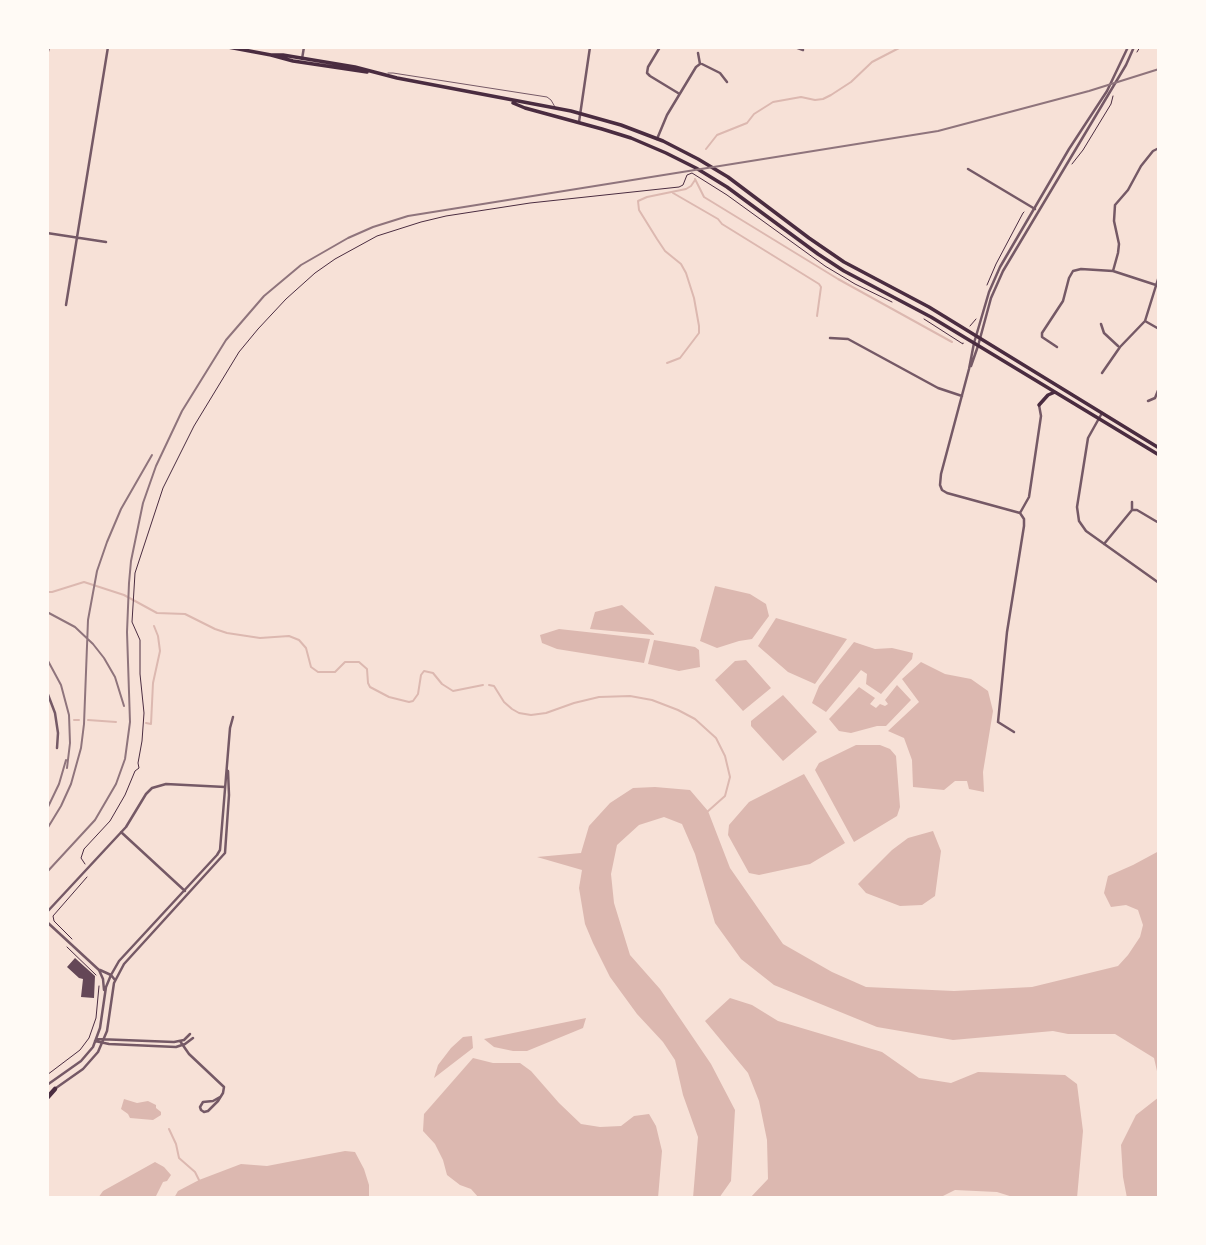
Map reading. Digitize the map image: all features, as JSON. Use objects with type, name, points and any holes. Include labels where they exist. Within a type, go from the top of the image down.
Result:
[{"type":"highway","points":[[47,1096],[55,1089]]},
{"type":"main road","points":[[228,47],[283,55],[580,113],[614,122],[657,139],[728,177],[844,262],[929,307],[978,337],[1159,455]]},
{"type":"main road","points":[[508,100],[525,108],[631,138],[696,168],[830,262],[932,317],[1055,392],[1159,448]]},
{"type":"main road","points":[[1039,405],[1055,392]]},
{"type":"street","points":[[47,55],[48,47]]},
{"type":"street","points":[[66,305],[108,47]]},
{"type":"street","points":[[302,60],[304,47]]},
{"type":"street","points":[[579,122],[590,47]]},
{"type":"street","points":[[660,47],[647,73],[680,94]]},
{"type":"street","points":[[795,47],[803,50]]},
{"type":"street","points":[[1014,732],[998,722],[1007,632],[1024,519],[1020,513],[947,493],[940,487],[939,481],[978,337],[996,285],[1036,210],[1107,91],[1128,47]]},
{"type":"street","points":[[1036,210],[1126,65],[1134,47]]},
{"type":"street","points":[[698,54],[700,64]]},
{"type":"street","points":[[657,139],[667,115],[696,66],[704,64],[720,73],[727,82]]},
{"type":"street","points":[[1113,271],[1119,244],[1114,220],[1115,205],[1128,190],[1141,166],[1153,151],[1159,148]]},
{"type":"street","points":[[968,169],[1036,210]]},
{"type":"street","points":[[47,233],[106,242]]},
{"type":"street","points":[[1057,347],[1042,337],[1042,333],[1063,301],[1073,271],[1113,271],[1156,285]]},
{"type":"street","points":[[1102,373],[1120,347],[1146,321],[1159,276]]},
{"type":"street","points":[[1146,321],[1159,329]]},
{"type":"street","points":[[1101,324],[1104,333],[1120,347]]},
{"type":"street","points":[[830,338],[848,339],[938,388],[962,396]]},
{"type":"street","points":[[1148,401],[1156,398],[1159,388]]},
{"type":"street","points":[[1020,513],[1029,497],[1041,416],[1039,405]]},
{"type":"street","points":[[1100,416],[1088,438],[1077,507],[1079,521],[1086,531],[1159,583]]},
{"type":"street","points":[[1104,544],[1132,510],[1132,502]]},
{"type":"street","points":[[1132,510],[1137,510],[1159,523]]},
{"type":"street","points":[[47,692],[56,720],[57,748]]},
{"type":"street","points":[[47,706],[52,705]]},
{"type":"street","points":[[55,1089],[95,1057],[104,1041],[115,980],[127,959],[220,850],[233,717]]},
{"type":"street","points":[[47,912],[128,825],[146,794],[155,786],[166,784],[227,787]]},
{"type":"street","points":[[121,832],[186,892]]},
{"type":"street","points":[[47,1085],[89,1053],[102,1022],[105,992],[111,975],[123,957],[186,892]]},
{"type":"street","points":[[47,922],[99,970],[111,975],[115,980]]},
{"type":"street","points":[[99,970],[105,992]]},
{"type":"street","points":[[96,1040],[104,1041],[173,1047],[182,1046],[192,1036],[174,1042],[104,1041]]},
{"type":"street","points":[[180,1041],[223,1085],[224,1091],[220,1097],[208,1111],[201,1110],[203,1102],[211,1102],[220,1097]]},
{"type":"lane","points":[[383,75],[393,73],[544,97],[550,99],[556,108]]},
{"type":"path","points":[[85,864],[81,859],[84,849],[110,821],[139,768],[144,708],[139,674],[140,640],[133,625],[132,614],[137,563],[163,488],[200,415],[249,339],[286,299],[325,265],[390,231],[460,214],[530,203],[679,187],[683,185],[687,175]]},
{"type":"path","points":[[73,939],[54,921],[53,916],[88,878]]},
{"type":"path","points":[[66,947],[98,977]]},
{"type":"path","points":[[47,1075],[80,1050],[89,1038],[96,1018],[99,982]]},
{"type":"shaded area","points":[[715,586],[750,594],[766,604],[769,616],[752,639],[717,648],[700,641]]},
{"type":"shaded area","points":[[622,605],[654,635],[590,629],[595,612]]},
{"type":"shaded area","points":[[776,618],[847,639],[815,684],[788,672],[758,646]]},
{"type":"shaded area","points":[[559,629],[650,639],[644,663],[557,649],[542,643],[540,635]]},
{"type":"shaded area","points":[[654,640],[695,647],[699,650],[700,667],[679,671],[648,664]]},
{"type":"shaded area","points":[[854,642],[875,649],[892,648],[913,653],[912,659],[881,694],[866,684],[867,674],[861,670],[826,712],[812,703],[819,686]]},
{"type":"shaded area","points":[[746,660],[771,688],[743,711],[715,680],[735,661]]},
{"type":"shaded area","points":[[921,662],[945,674],[971,679],[988,691],[993,711],[983,772],[984,792],[969,789],[967,781],[955,781],[944,790],[913,787],[912,760],[904,738],[888,731],[919,702],[902,679]]},
{"type":"shaded area","points":[[897,685],[911,700],[886,726],[851,733],[839,731],[829,719],[859,687],[875,698],[870,704],[876,708],[880,704],[888,704],[885,700]]},
{"type":"shaded area","points":[[783,695],[817,732],[783,761],[751,726],[751,721]]},
{"type":"shaded area","points":[[856,745],[880,745],[890,749],[896,756],[900,807],[897,816],[854,842],[815,770],[819,763]]},
{"type":"shaded area","points":[[804,774],[845,843],[810,864],[759,875],[749,873],[728,835],[729,825],[749,802]]},
{"type":"shaded area","points":[[633,788],[690,790],[708,811],[730,868],[783,944],[832,972],[866,987],[954,991],[1032,987],[1118,966],[1140,937],[1143,925],[1138,910],[1126,905],[1111,907],[1104,893],[1108,876],[1159,851],[1159,1080],[1154,1058],[1115,1034],[1068,1034],[1053,1031],[953,1040],[877,1027],[774,985],[741,959],[715,923],[695,854],[682,824],[664,817],[639,825],[617,845],[611,874],[614,903],[630,955],[660,989],[711,1064],[735,1110],[731,1181],[719,1198],[693,1198],[698,1137],[683,1095],[675,1060],[610,977],[593,943],[585,924],[579,888],[582,870],[537,857],[581,853],[589,826],[610,803]]},
{"type":"shaded area","points":[[933,831],[941,851],[935,896],[922,905],[900,906],[866,893],[858,884],[908,838]]},
{"type":"shaded area","points":[[730,998],[752,1005],[778,1021],[882,1052],[919,1078],[951,1083],[978,1072],[1065,1075],[1077,1084],[1083,1131],[1077,1198],[1016,1198],[997,1192],[955,1190],[939,1198],[750,1198],[768,1179],[767,1140],[759,1101],[748,1073],[705,1021]]},
{"type":"shaded area","points":[[586,1018],[583,1028],[527,1051],[494,1047],[484,1039]]},
{"type":"shaded area","points":[[472,1036],[473,1048],[434,1078],[438,1065],[451,1048],[463,1037]]},
{"type":"shaded area","points":[[473,1058],[493,1063],[520,1063],[531,1071],[581,1124],[621,1126],[634,1116],[649,1114],[656,1126],[662,1151],[658,1198],[479,1198],[471,1189],[460,1185],[447,1175],[435,1144],[423,1131],[424,1114]]},
{"type":"shaded area","points":[[1159,1097],[1159,1198],[1127,1198],[1121,1145],[1136,1115]]},
{"type":"shaded area","points":[[124,1099],[137,1103],[148,1101],[156,1105],[161,1115],[153,1120],[130,1118],[121,1109]]},
{"type":"shaded area","points":[[345,1151],[355,1152],[364,1169],[369,1185],[369,1198],[174,1198],[178,1191],[199,1180],[241,1164],[267,1166]]},
{"type":"shaded area","points":[[155,1162],[171,1175],[163,1182],[155,1198],[98,1198],[103,1191]]},
{"type":"building","points":[[75,958],[95,976],[94,998],[81,997],[83,979],[67,967]]},
{"type":"waterway","points":[[706,149],[717,135],[747,123],[754,114],[773,102],[801,97],[823,99],[851,82],[872,62],[901,47]]},
{"type":"waterway","points":[[695,179],[704,197],[838,279],[952,342]]},
{"type":"waterway","points":[[667,363],[680,358],[699,333],[694,298],[681,264],[665,251],[639,210],[638,201],[686,189],[695,180]]},
{"type":"waterway","points":[[673,193],[819,284],[821,287],[817,316]]},
{"type":"waterway","points":[[47,592],[84,582],[124,595],[157,613],[185,614],[227,633],[260,638],[289,636],[299,640],[306,648],[311,667],[318,672],[335,672],[345,662],[359,662],[367,669],[370,687],[389,697],[409,702],[418,694],[424,671],[433,673],[442,684],[453,691],[483,685]]},
{"type":"waterway","points":[[146,723],[151,724],[153,683],[160,651],[154,626]]},
{"type":"waterway","points":[[489,685],[494,686],[512,709],[531,715],[599,697],[630,696],[652,700],[695,719],[716,738],[725,756],[730,777],[725,796],[707,812]]},
{"type":"waterway","points":[[74,720],[79,720]]},
{"type":"waterway","points":[[88,720],[116,722]]},
{"type":"waterway","points":[[169,1129],[179,1158],[195,1172],[199,1180]]},
{"type":"railway","points":[[47,872],[95,820],[116,784],[125,759],[130,722],[127,632],[131,561],[143,503],[156,466],[182,411],[226,340],[264,296],[301,265],[348,238],[408,216],[938,131],[1089,91],[1159,69]]},
{"type":"railway","points":[[47,829],[71,784],[81,748],[88,620],[97,571],[121,509],[152,455]]},
{"type":"railway","points":[[47,612],[75,627],[93,644],[115,677],[124,706]]},
{"type":"railway","points":[[47,659],[61,685],[69,715],[67,768]]},
{"type":"railway","points":[[47,809],[59,784],[66,760]]}]
